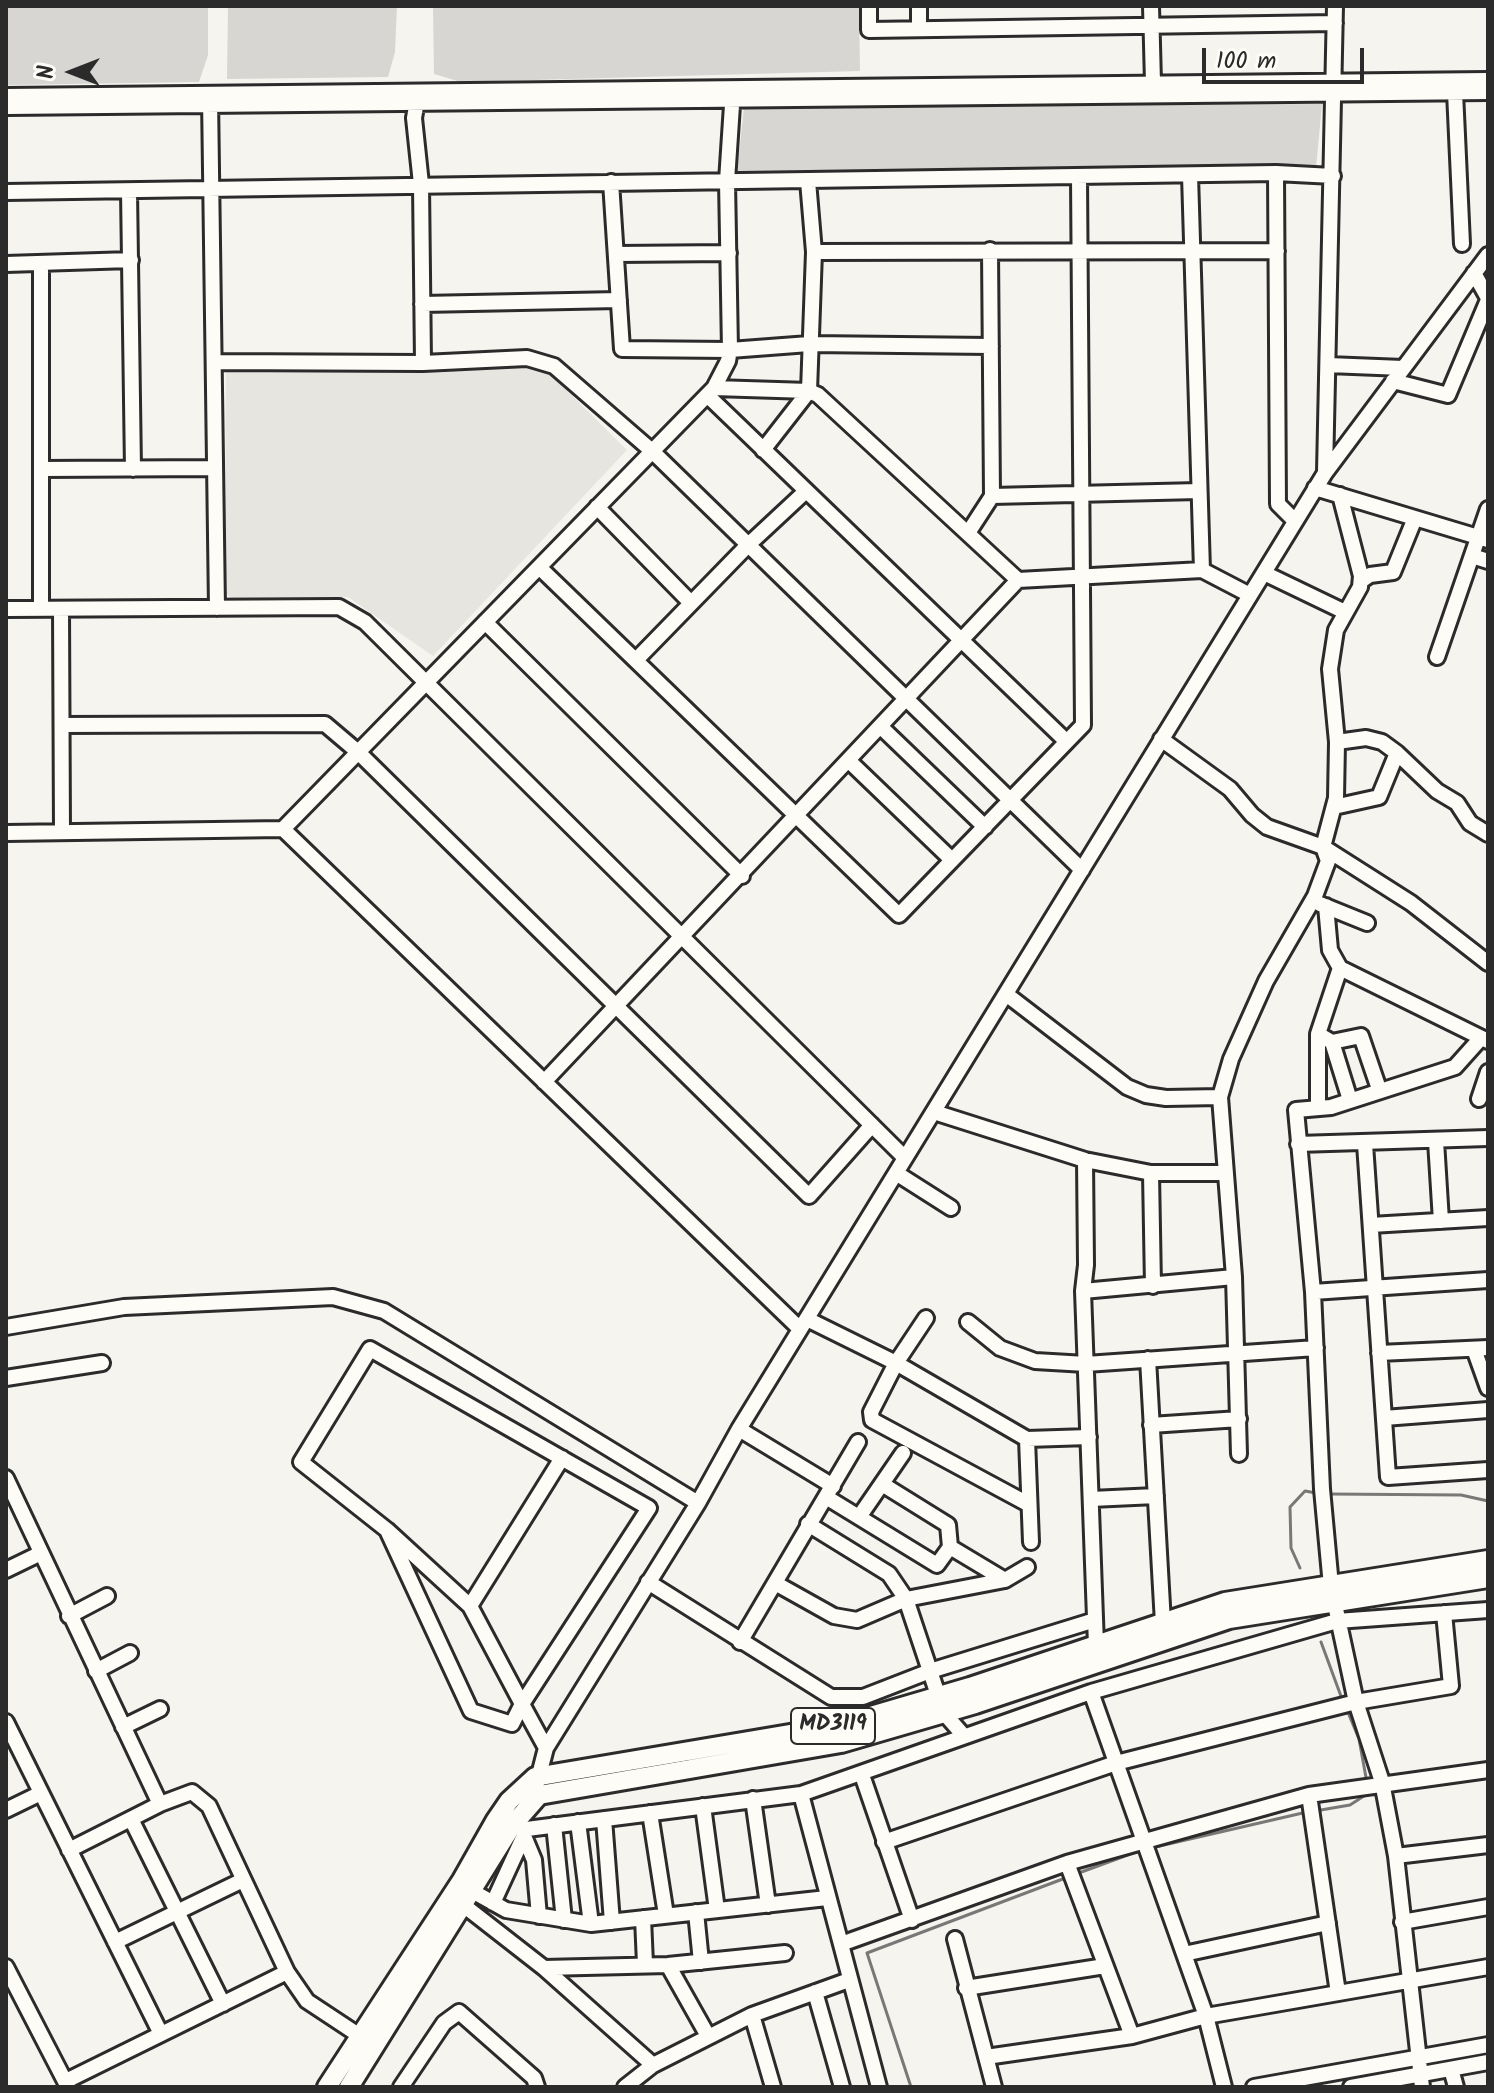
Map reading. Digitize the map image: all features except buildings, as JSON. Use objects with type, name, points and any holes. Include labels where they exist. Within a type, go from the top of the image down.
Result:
[{"type":"main road","name":"MD3119","points":[[1334,1603],[1488,1560]]},
{"type":"main road","name":"MD3119","points":[[537,1786],[941,1704],[1164,1632],[1225,1602],[1334,1603],[1488,1578]]},
{"type":"main road","name":"MD3119","points":[[941,1704],[1096,1645],[1164,1632]]},
{"type":"main road","points":[[327,2087],[360,2036],[515,1828],[509,1801],[537,1786]]},
{"type":"main road","points":[[349,2087],[377,2046],[464,1893]]},
{"type":"street","points":[[869,6],[869,30],[1335,23]]},
{"type":"street","points":[[919,6],[919,29]]},
{"type":"street","points":[[1151,6],[1153,83]]},
{"type":"street","points":[[1325,473],[1335,6]]},
{"type":"street","points":[[6,107],[418,96],[1335,87],[1488,80]]},
{"type":"street","points":[[733,94],[1153,83],[1488,92]]},
{"type":"street","points":[[1455,92],[1462,244]]},
{"type":"street","points":[[283,829],[710,392],[730,350],[727,181],[733,94]]},
{"type":"street","points":[[6,96],[210,100]]},
{"type":"street","points":[[418,96],[414,118],[421,184],[423,363]]},
{"type":"street","points":[[401,98],[414,118]]},
{"type":"street","points":[[210,100],[217,608]]},
{"type":"street","points":[[6,192],[1276,173],[1333,176]]},
{"type":"street","points":[[1276,173],[1278,504],[1295,521]]},
{"type":"street","points":[[1190,175],[1202,570]]},
{"type":"street","points":[[539,567],[899,915],[1083,725],[1079,177]]},
{"type":"street","points":[[763,450],[809,391],[814,252],[808,181]]},
{"type":"street","points":[[611,182],[622,349],[730,350],[809,344],[991,346]]},
{"type":"street","points":[[129,191],[133,469]]},
{"type":"street","points":[[968,533],[992,496],[990,250]]},
{"type":"street","points":[[814,252],[1277,251]]},
{"type":"street","points":[[616,254],[729,253]]},
{"type":"street","points":[[537,1786],[546,1748],[1315,488],[1488,255]]},
{"type":"street","points":[[6,264],[131,260]]},
{"type":"street","points":[[41,263],[41,609]]},
{"type":"street","points":[[1393,381],[1448,395],[1488,299],[1474,273]]},
{"type":"street","points":[[422,304],[619,300]]},
{"type":"street","points":[[216,362],[423,363],[527,358],[554,366],[652,451],[1082,870]]},
{"type":"street","points":[[1328,365],[1403,368]]},
{"type":"street","points":[[710,392],[809,391],[818,395],[1018,580]]},
{"type":"street","points":[[710,392],[763,450],[1066,741]]},
{"type":"street","points":[[41,469],[215,468]]},
{"type":"street","points":[[1315,488],[1484,539]]},
{"type":"street","points":[[636,660],[748,545],[806,491]]},
{"type":"street","points":[[992,496],[1199,491]]},
{"type":"street","points":[[1340,495],[1361,581]]},
{"type":"street","points":[[597,507],[691,603]]},
{"type":"street","points":[[1437,657],[1472,556],[1484,539],[1488,510]]},
{"type":"street","points":[[1239,1454],[1238,1351],[1220,1097],[1231,1059],[1266,981],[1319,904],[1328,861],[1323,847],[1334,807],[1337,742],[1330,669],[1336,630],[1361,581],[1370,575],[1393,572],[1415,518]]},
{"type":"street","points":[[1472,556],[1488,561]]},
{"type":"street","points":[[544,1082],[742,876],[1018,580],[1202,570],[1250,595]]},
{"type":"street","points":[[1264,573],[1345,612]]},
{"type":"street","points":[[6,609],[339,607],[365,622],[905,1158]]},
{"type":"street","points":[[61,609],[62,832]]},
{"type":"street","points":[[485,622],[742,876]]},
{"type":"street","points":[[62,725],[325,724],[358,752],[809,1196],[872,1125]]},
{"type":"street","points":[[881,727],[985,827]]},
{"type":"street","points":[[1337,742],[1366,738],[1382,742],[1437,791],[1442,791],[1457,803],[1470,823],[1488,834]]},
{"type":"street","points":[[1161,739],[1230,789],[1267,827],[1323,847],[1411,903],[1488,963]]},
{"type":"street","points":[[1334,807],[1379,797],[1397,753]]},
{"type":"street","points":[[849,761],[952,860]]},
{"type":"street","points":[[6,833],[283,829],[544,1082],[804,1324],[896,1363],[1027,1439],[1089,1437]]},
{"type":"street","points":[[1319,904],[1367,923]]},
{"type":"street","points":[[1319,904],[1330,950],[1340,968],[1484,1040],[1455,1067],[1350,1100],[1296,1110],[1313,1292],[1324,1516],[1334,1603],[1371,1784],[1396,1856],[1421,2081]]},
{"type":"street","points":[[1318,1108],[1318,1034],[1340,968]]},
{"type":"street","points":[[1006,994],[1127,1087],[1166,1098],[1220,1097]]},
{"type":"street","points":[[1318,1034],[1332,1042],[1361,1036],[1379,1089]]},
{"type":"street","points":[[1332,1042],[1350,1100]]},
{"type":"street","points":[[1479,1099],[1488,1072]]},
{"type":"street","points":[[934,1112],[1085,1160],[1151,1173],[1225,1173]]},
{"type":"street","points":[[1298,1144],[1488,1138]]},
{"type":"street","points":[[1436,1141],[1441,1221]]},
{"type":"street","points":[[1365,1144],[1388,1477],[1488,1470]]},
{"type":"street","points":[[1085,1160],[1086,1265],[1083,1291],[1096,1645]]},
{"type":"street","points":[[896,1173],[951,1208]]},
{"type":"street","points":[[1151,1173],[1153,1286]]},
{"type":"street","points":[[1371,1225],[1488,1218]]},
{"type":"street","points":[[1083,1291],[1234,1277]]},
{"type":"street","points":[[1313,1292],[1488,1280]]},
{"type":"street","points":[[6,1327],[124,1307],[333,1297],[384,1311],[698,1503]]},
{"type":"street","points":[[926,1318],[896,1363],[871,1412],[872,1420],[1028,1504]]},
{"type":"street","points":[[968,1322],[1000,1348],[1019,1358],[1086,1364],[1238,1351],[1316,1348]]},
{"type":"street","points":[[1379,1353],[1481,1348],[1488,1388]]},
{"type":"street","points":[[387,1530],[471,1711],[512,1724],[522,1704],[649,1508],[370,1349],[301,1462],[387,1530],[470,1606],[522,1704],[546,1748]]},
{"type":"street","points":[[1148,1359],[1164,1632],[1174,1668]]},
{"type":"street","points":[[6,1378],[102,1363]]},
{"type":"street","points":[[1384,1418],[1488,1410]]},
{"type":"street","points":[[1151,1425],[1239,1419]]},
{"type":"street","points":[[739,1429],[830,1492],[859,1517],[937,1565],[950,1547],[948,1525],[882,1484]]},
{"type":"street","points":[[1027,1439],[1031,1542]]},
{"type":"street","points":[[740,1642],[858,1442]]},
{"type":"street","points":[[859,1517],[903,1453]]},
{"type":"street","points":[[470,1606],[562,1458]]},
{"type":"street","points":[[7,1481],[160,1804]]},
{"type":"street","points":[[1091,1499],[1156,1496]]},
{"type":"street","points":[[808,1524],[889,1574],[906,1599],[941,1704],[964,1736]]},
{"type":"street","points":[[950,1547],[1005,1580]]},
{"type":"street","points":[[6,1570],[39,1554]]},
{"type":"street","points":[[775,1583],[834,1616],[857,1620],[906,1599],[1005,1580],[1027,1567]]},
{"type":"street","points":[[648,1582],[831,1697],[863,1697],[930,1671],[1095,1620]]},
{"type":"street","points":[[69,1616],[107,1596]]},
{"type":"street","points":[[515,1828],[801,1794],[1091,1692],[1174,1668],[1334,1603],[1444,1613],[1488,1610]]},
{"type":"street","points":[[884,1842],[1116,1763],[1356,1702],[1451,1686],[1444,1613]]},
{"type":"street","points":[[96,1671],[130,1653]]},
{"type":"street","points":[[1091,1692],[1206,2016],[1224,2087]]},
{"type":"street","points":[[123,1727],[160,1709]]},
{"type":"street","points":[[6,1722],[161,2034]]},
{"type":"street","points":[[841,1944],[1067,1863],[1146,1846],[1309,1795],[1488,1770]]},
{"type":"street","points":[[862,1775],[912,1920]]},
{"type":"street","points":[[69,1850],[160,1804],[192,1792],[209,1806],[287,1972],[307,2001],[377,2046]]},
{"type":"street","points":[[6,1810],[41,1793]]},
{"type":"street","points":[[801,1794],[879,2087]]},
{"type":"street","points":[[1309,1795],[1338,1993]]},
{"type":"street","points":[[753,1799],[768,1905]]},
{"type":"street","points":[[703,1806],[717,1910]]},
{"type":"street","points":[[650,1813],[666,1915]]},
{"type":"street","points":[[131,1819],[223,2004]]},
{"type":"street","points":[[604,1819],[612,1922]]},
{"type":"street","points":[[578,1822],[591,1924]]},
{"type":"street","points":[[554,1825],[564,1920]]},
{"type":"street","points":[[493,1903],[515,1828]]},
{"type":"street","points":[[515,1828],[534,1860],[539,1916]]},
{"type":"street","points":[[1396,1856],[1488,1845]]},
{"type":"street","points":[[1067,1863],[1132,2036]]},
{"type":"street","points":[[115,1942],[243,1880]]},
{"type":"street","points":[[464,1893],[506,1910],[591,1924],[827,1898]]},
{"type":"street","points":[[464,1893],[653,2065]]},
{"type":"street","points":[[1402,1922],[1488,1907]]},
{"type":"street","points":[[696,1912],[701,1962]]},
{"type":"street","points":[[643,1918],[645,1964]]},
{"type":"street","points":[[1184,1954],[1328,1923]]},
{"type":"street","points":[[955,1939],[994,2087]]},
{"type":"street","points":[[544,1968],[668,1965],[785,1953]]},
{"type":"street","points":[[668,1965],[708,2036]]},
{"type":"street","points":[[966,1988],[1105,1966]]},
{"type":"street","points":[[6,1967],[67,2084],[287,1972]]},
{"type":"street","points":[[986,2057],[1132,2036],[1206,2016],[1488,1967]]},
{"type":"street","points":[[625,2087],[653,2065],[708,2036],[752,2015],[849,1980]]},
{"type":"street","points":[[815,1992],[842,2087]]},
{"type":"street","points":[[401,2087],[444,2023],[459,2012],[534,2078],[537,2087]]},
{"type":"street","points":[[752,2015],[768,2085]]},
{"type":"street","points":[[1254,2087],[1488,2045]]},
{"type":"street","points":[[1347,2071],[1350,2087],[1421,2081],[1451,2069],[1488,2062]]},
{"type":"street","points":[[1451,2069],[1456,2087]]},
{"type":"shaded area","points":[[6,6],[208,6],[208,55],[199,82],[6,85]]},
{"type":"shaded area","points":[[228,6],[397,6],[395,52],[388,77],[227,79]]},
{"type":"shaded area","points":[[433,6],[859,6],[860,71],[461,82],[434,74]]},
{"type":"shaded area","points":[[1322,104],[1316,168],[751,175],[737,172],[744,107]]},
{"type":"shaded area","points":[[226,365],[527,365],[548,372],[627,450],[433,656],[348,597],[231,598],[225,593]]},
{"type":"waterway","points":[[1300,1568],[1291,1548],[1290,1507],[1305,1491],[1316,1493]]},
{"type":"waterway","points":[[1328,1494],[1461,1495],[1488,1501]]},
{"type":"waterway","points":[[1321,1642],[1342,1699]]},
{"type":"waterway","points":[[1347,1710],[1359,1739],[1367,1783]]},
{"type":"waterway","points":[[1315,1811],[1350,1805],[1367,1794]]},
{"type":"waterway","points":[[1151,1848],[1307,1812]]},
{"type":"waterway","points":[[1076,1874],[1144,1849]]},
{"type":"waterway","points":[[911,2087],[867,1953],[1068,1877]]}]
